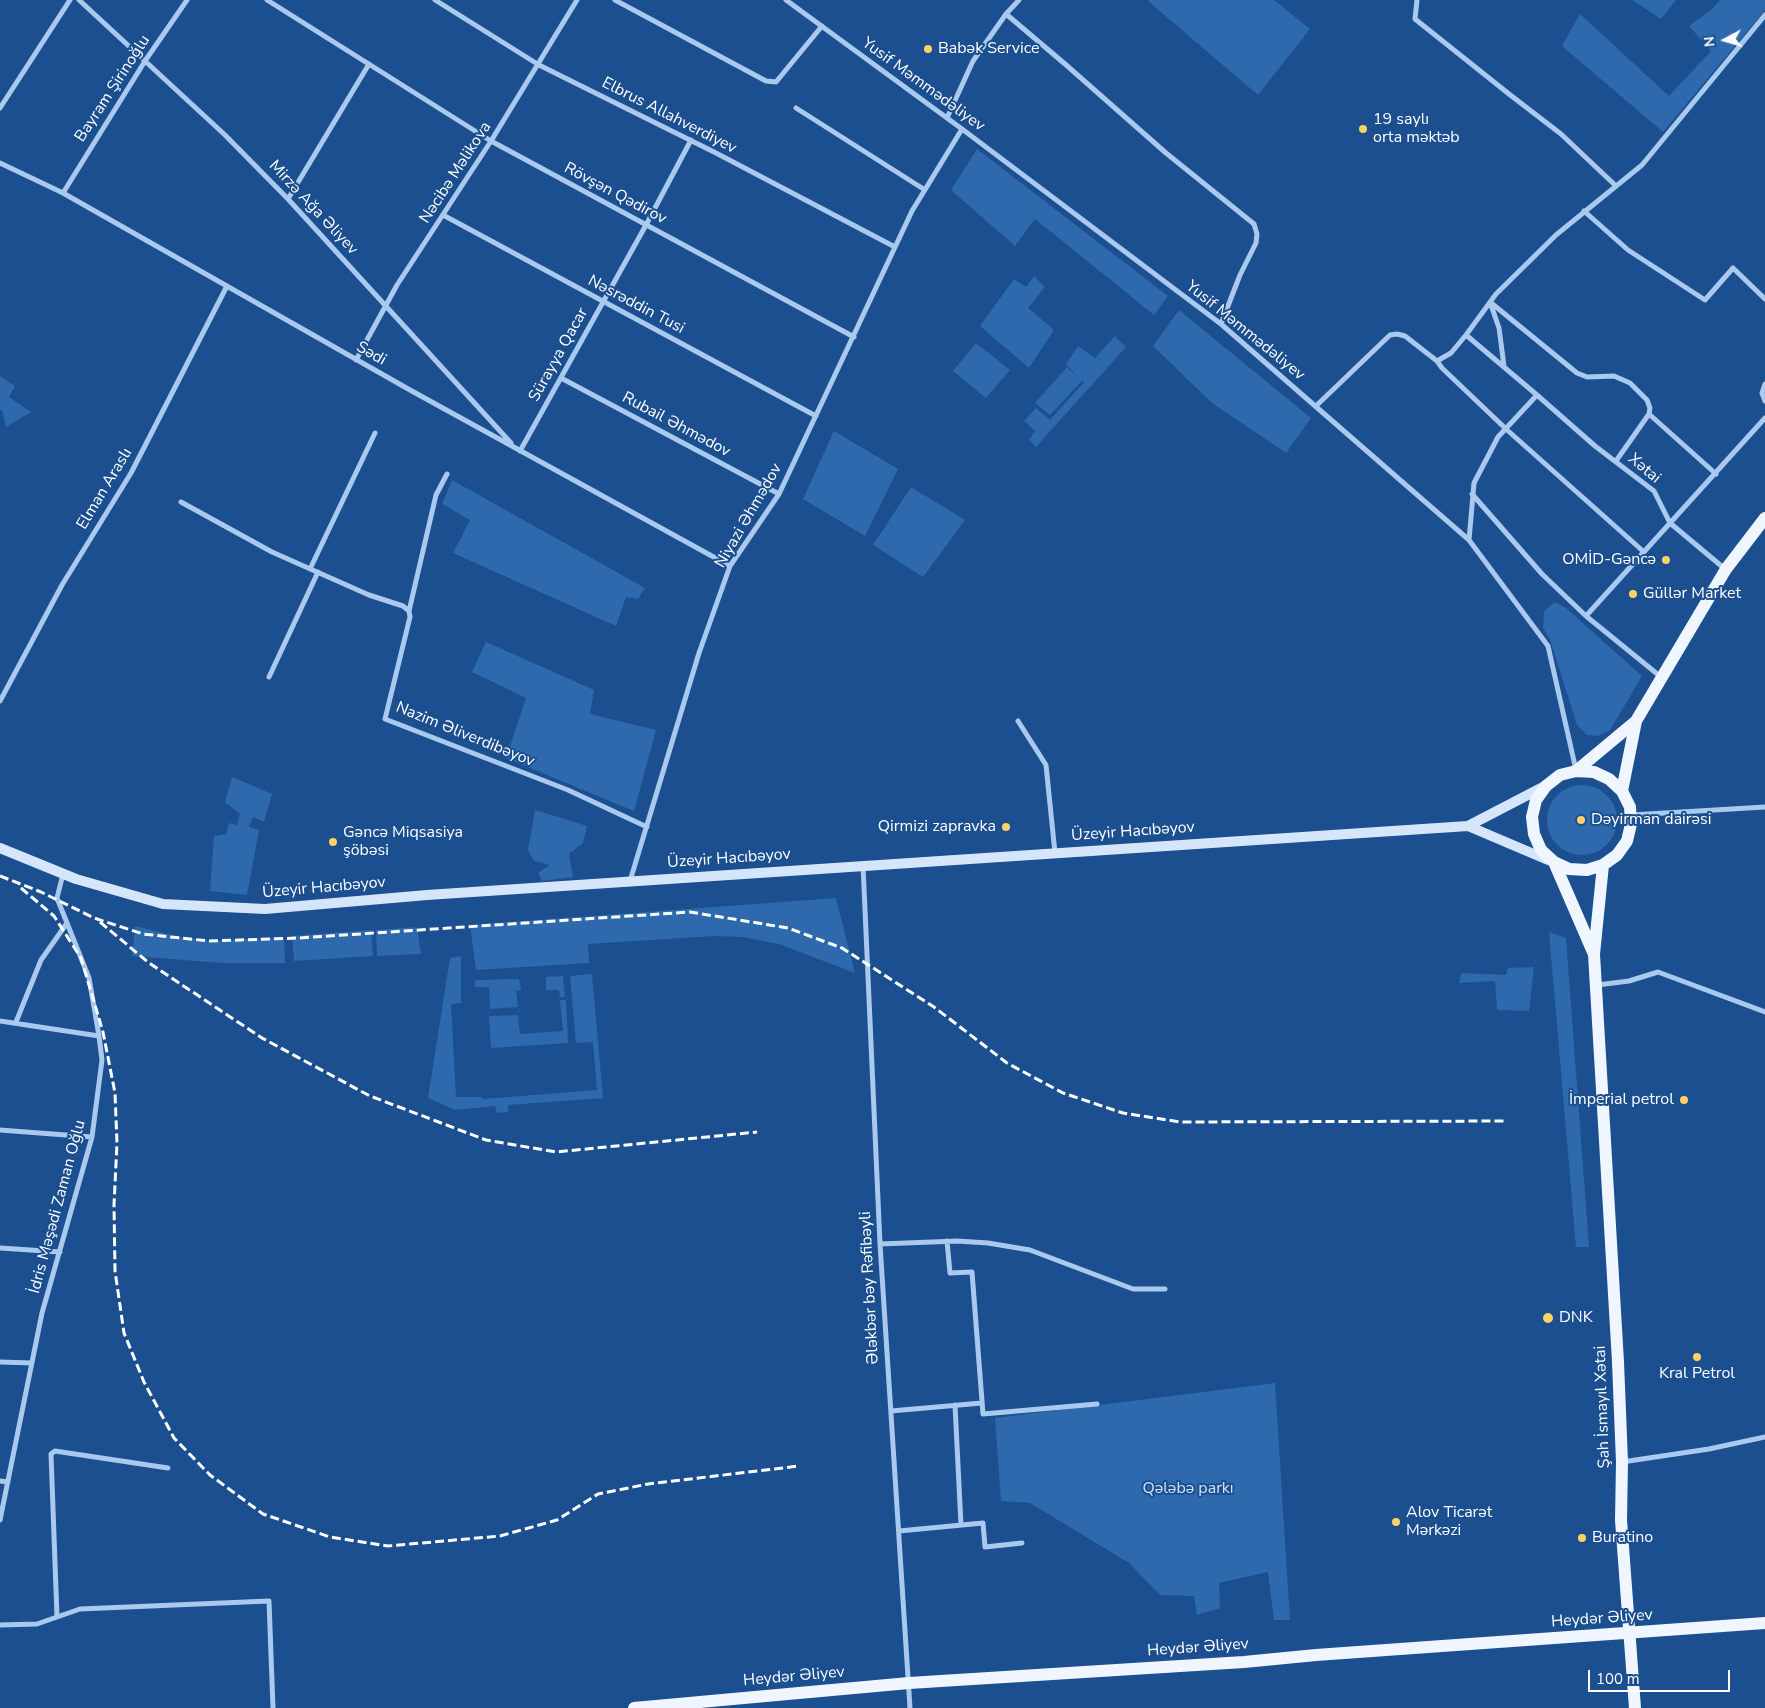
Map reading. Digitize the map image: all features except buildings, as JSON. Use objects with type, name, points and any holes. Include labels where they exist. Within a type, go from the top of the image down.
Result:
[{"type":"main road","points":[[1576,771],[1636,720],[1726,569],[1765,518]]},
{"type":"main road","points":[[1622,791],[1636,720]]},
{"type":"main road","points":[[1576,771],[1594,772],[1609,779],[1622,791],[1630,807],[1631,824],[1627,841],[1617,855],[1604,865],[1587,870],[1569,869],[1468,826],[1546,786],[1560,775],[1576,771]]},
{"type":"main road","points":[[1546,786],[1536,800],[1532,817],[1534,834],[1541,850],[1554,862],[1594,954]]},
{"type":"main road","name":"Üzeyir Hacıbəyov","points":[[0,848],[63,874],[163,904],[265,909],[390,897],[1468,826]]},
{"type":"main road","points":[[1594,954],[1604,865]]},
{"type":"main road","name":"Şah İsmayıl Xətai","points":[[1594,954],[1618,1362],[1622,1462],[1621,1520],[1635,1708]]},
{"type":"main road","name":"Heydər Əliyev","points":[[634,1708],[909,1683],[1244,1662],[1316,1655],[1765,1623]]},
{"type":"street","points":[[0,108],[70,0]]},
{"type":"street","name":"Mirzə Ağa Əliyev","points":[[79,0],[225,135],[288,199],[386,304],[514,448]]},
{"type":"street","name":"Bayram Şirinoğlu","points":[[63,193],[145,61],[187,0]]},
{"type":"street","name":"Rövşən Qədirov","points":[[268,0],[491,141],[854,336]]},
{"type":"street","name":"Elbrus Allahverdiyev","points":[[435,0],[539,65],[691,140],[895,247]]},
{"type":"street","name":"Nəcibə Məlikova","points":[[356,360],[386,304],[539,65],[577,0]]},
{"type":"street","points":[[615,0],[766,81],[776,82],[780,79],[822,26]]},
{"type":"street","name":"Yusif Məmmədəliyev","points":[[786,0],[962,129],[1221,324],[1469,540],[1548,646],[1576,771]]},
{"type":"street","points":[[947,118],[973,61],[1006,14],[1019,0]]},
{"type":"street","points":[[1417,0],[1415,18],[1562,134],[1616,186]]},
{"type":"street","points":[[1006,14],[1166,153],[1254,224],[1257,234],[1256,243],[1240,275],[1221,324]]},
{"type":"street","points":[[1438,361],[1451,353],[1496,294],[1556,234],[1642,165],[1765,15]]},
{"type":"street","points":[[288,199],[369,64]]},
{"type":"street","points":[[796,108],[925,190]]},
{"type":"street","name":"Niyazi Əhmədov","points":[[630,881],[699,653],[730,566],[779,494],[912,212],[962,129]]},
{"type":"street","name":"Sürayya Qacar","points":[[520,451],[646,225],[691,140]]},
{"type":"street","name":"Sədi","points":[[0,163],[63,193],[356,360],[730,566]]},
{"type":"street","points":[[1584,211],[1628,250],[1705,300],[1733,268],[1765,298]]},
{"type":"street","name":"Nəsrəddin Tusi","points":[[443,215],[816,416]]},
{"type":"street","name":"Elman Araslı","points":[[0,701],[62,585],[131,473],[227,286]]},
{"type":"street","points":[[1490,302],[1499,328],[1504,367]]},
{"type":"street","points":[[1490,302],[1566,365],[1583,376],[1593,378],[1614,376],[1630,383],[1647,400],[1650,408],[1649,414],[1616,461]]},
{"type":"street","points":[[1316,406],[1390,335],[1405,336],[1438,361],[1442,368],[1506,429],[1644,552]]},
{"type":"street","name":"Xətai","points":[[1466,335],[1537,394],[1595,446],[1654,491],[1670,523],[1726,569]]},
{"type":"street","name":"Rubail Əhmədov","points":[[561,378],[779,494]]},
{"type":"street","points":[[1765,384],[1762,393],[1765,401]]},
{"type":"street","points":[[1469,540],[1474,483],[1483,463],[1498,437],[1537,394]]},
{"type":"street","points":[[1649,414],[1716,474]]},
{"type":"street","points":[[1586,616],[1765,418]]},
{"type":"street","points":[[310,569],[375,432]]},
{"type":"street","points":[[181,502],[248,540],[368,594],[403,606],[409,611],[436,495],[446,474]]},
{"type":"street","points":[[1472,494],[1542,574],[1586,616],[1662,678]]},
{"type":"street","points":[[270,678],[318,572]]},
{"type":"street","name":"Nazim Əliverdibəyov","points":[[409,611],[410,617],[385,719],[568,790],[647,827]]},
{"type":"street","points":[[1018,721],[1046,765],[1055,852]]},
{"type":"street","points":[[1630,815],[1765,807]]},
{"type":"street","name":"Ələkbər bəy Rəfibəyli","points":[[862,865],[880,1244],[910,1708]]},
{"type":"street","name":"İdris Məşədi Zaman Oğlu","points":[[0,1520],[42,1313],[92,1137],[102,1060],[89,978],[57,898],[63,874]]},
{"type":"street","points":[[16,1022],[41,960],[67,923]]},
{"type":"street","points":[[1596,985],[1628,981],[1658,972],[1765,1012]]},
{"type":"street","points":[[0,1021],[99,1036]]},
{"type":"street","points":[[0,1130],[92,1137]]},
{"type":"street","points":[[880,1244],[948,1241],[988,1243],[1030,1250],[1133,1289],[1165,1289]]},
{"type":"street","points":[[948,1241],[950,1273],[972,1272],[983,1414],[1097,1404]]},
{"type":"street","points":[[0,1248],[60,1252]]},
{"type":"street","points":[[0,1362],[32,1363]]},
{"type":"street","points":[[891,1411],[982,1403]]},
{"type":"street","points":[[955,1405],[960,1525]]},
{"type":"street","points":[[1622,1462],[1765,1437]]},
{"type":"street","points":[[58,1617],[51,1454],[55,1451],[168,1468]]},
{"type":"street","points":[[0,1481],[8,1482]]},
{"type":"street","points":[[898,1531],[983,1523],[985,1547],[1022,1543]]},
{"type":"street","points":[[0,1624],[37,1624],[80,1609],[269,1602],[273,1708]]},
{"type":"green space","points":[[1149,0],[1274,0],[1310,29],[1258,95]]},
{"type":"green space","points":[[1632,0],[1676,0],[1661,19]]},
{"type":"green space","points":[[1720,0],[1765,0],[1765,10],[1663,132],[1562,46],[1580,14],[1669,96],[1711,51],[1689,26],[1711,10]]},
{"type":"green space","points":[[977,149],[1168,296],[1154,315],[1035,219],[1015,246],[951,190]]},
{"type":"green space","points":[[1034,276],[1045,287],[1028,308],[1054,330],[1029,368],[980,326],[1014,279],[1026,287]]},
{"type":"green space","points":[[1179,310],[1311,418],[1286,453],[1212,403],[1153,346]]},
{"type":"green space","points":[[1115,336],[1126,347],[1036,447],[1029,440],[1035,431],[1024,421],[1036,408],[1050,420],[1084,382],[1082,381],[1050,415],[1035,403],[1067,367],[1079,378],[1066,364],[1078,346],[1095,358]]},
{"type":"green space","points":[[976,343],[1010,370],[986,398],[953,371]]},
{"type":"green space","points":[[0,376],[15,386],[9,397],[31,412],[6,427],[2,410],[0,410]]},
{"type":"green space","points":[[834,431],[898,469],[865,536],[803,499]]},
{"type":"green space","points":[[452,480],[645,588],[638,599],[626,597],[616,626],[453,553],[470,520],[442,504]]},
{"type":"green space","points":[[911,487],[965,520],[923,577],[873,545]]},
{"type":"green space","points":[[1555,602],[1566,608],[1642,676],[1610,730],[1598,736],[1587,735],[1577,725],[1550,640],[1543,628],[1544,611]]},
{"type":"green space","points":[[486,642],[594,690],[590,714],[656,730],[634,811],[506,758],[526,698],[472,672]]},
{"type":"green space","points":[[232,777],[272,794],[264,822],[253,817],[249,827],[259,830],[247,895],[210,891],[214,836],[226,834],[229,823],[237,825],[240,814],[225,802]]},
{"type":"green space","points":[[1589,785],[1602,791],[1611,800],[1615,806],[1617,820],[1615,834],[1607,845],[1596,853],[1575,855],[1568,853],[1557,845],[1549,834],[1547,813],[1549,806],[1557,795],[1568,787]]},
{"type":"green space","points":[[535,810],[587,826],[583,843],[569,854],[573,877],[542,881],[538,873],[550,865],[534,861],[528,850]]},
{"type":"green space","points":[[836,898],[855,973],[779,944],[742,937],[714,936],[588,944],[589,963],[476,970],[470,925]]},
{"type":"green space","points":[[135,926],[180,937],[211,941],[284,937],[285,963],[223,963],[132,956]]},
{"type":"green space","points":[[417,927],[421,954],[377,956],[376,930]]},
{"type":"green space","points":[[371,930],[373,956],[294,961],[292,936]]},
{"type":"green space","points":[[1549,932],[1566,938],[1589,1247],[1576,1247]]},
{"type":"green space","points":[[461,956],[461,1003],[451,1004],[456,1097],[481,1097],[483,1099],[597,1090],[593,1042],[576,1043],[570,976],[592,974],[603,1098],[508,1105],[508,1112],[497,1113],[495,1106],[455,1110],[428,1098],[450,958]]},
{"type":"green space","points":[[1534,967],[1529,1011],[1497,1010],[1495,981],[1459,983],[1461,973],[1506,975],[1508,968]]},
{"type":"green space","points":[[563,976],[565,997],[560,997],[559,990],[546,990],[546,977]]},
{"type":"green space","points":[[519,979],[521,990],[516,991],[518,1007],[490,1009],[489,987],[475,987],[475,980]]},
{"type":"green space","points":[[560,1000],[566,1000],[568,1043],[491,1048],[489,1016],[518,1015],[520,1034],[563,1031]]},
{"type":"green space","name":"Qələbə parkı","points":[[1275,1383],[1290,1620],[1274,1620],[1268,1572],[1219,1583],[1220,1608],[1197,1615],[1194,1596],[1160,1595],[1129,1563],[1030,1503],[1001,1501],[995,1418]]},
{"type":"railway","points":[[0,876],[41,892],[94,918],[143,934],[209,941],[299,938],[690,912],[788,928],[842,948],[934,1007],[1007,1063],[1063,1093],[1123,1113],[1180,1122],[1507,1121]]},
{"type":"railway","points":[[21,888],[54,916],[81,958],[103,1032],[115,1093],[117,1143],[114,1205],[115,1271],[124,1333],[144,1382],[174,1438],[210,1475],[263,1514],[330,1537],[388,1546],[500,1536],[557,1520],[598,1494],[648,1484],[799,1466]]},
{"type":"railway","points":[[100,922],[149,963],[262,1038],[370,1096],[486,1140],[556,1152],[757,1132]]},
{"type":"place","name":"Babək Service","points":[[928,49]]},
{"type":"place","name":"19 saylı orta məktəb","points":[[1363,129]]},
{"type":"place","name":"OMİD-Gəncə","points":[[1666,560]]},
{"type":"place","name":"Güllər Market","points":[[1633,594]]},
{"type":"place","name":"Dəyirman dairəsi","points":[[1581,820]]},
{"type":"place","name":"Qirmizi zapravka","points":[[1006,827]]},
{"type":"place","name":"Gəncə Miqsasiya şöbəsi","points":[[333,842]]},
{"type":"place","name":"İmperial petrol","points":[[1684,1100]]},
{"type":"place","name":"DNK","points":[[1548,1318]]},
{"type":"place","name":"Kral Petrol","points":[[1697,1357]]},
{"type":"place","name":"Alov Ticarət Mərkəzi","points":[[1396,1522]]},
{"type":"place","name":"Buratino","points":[[1582,1538]]}]
